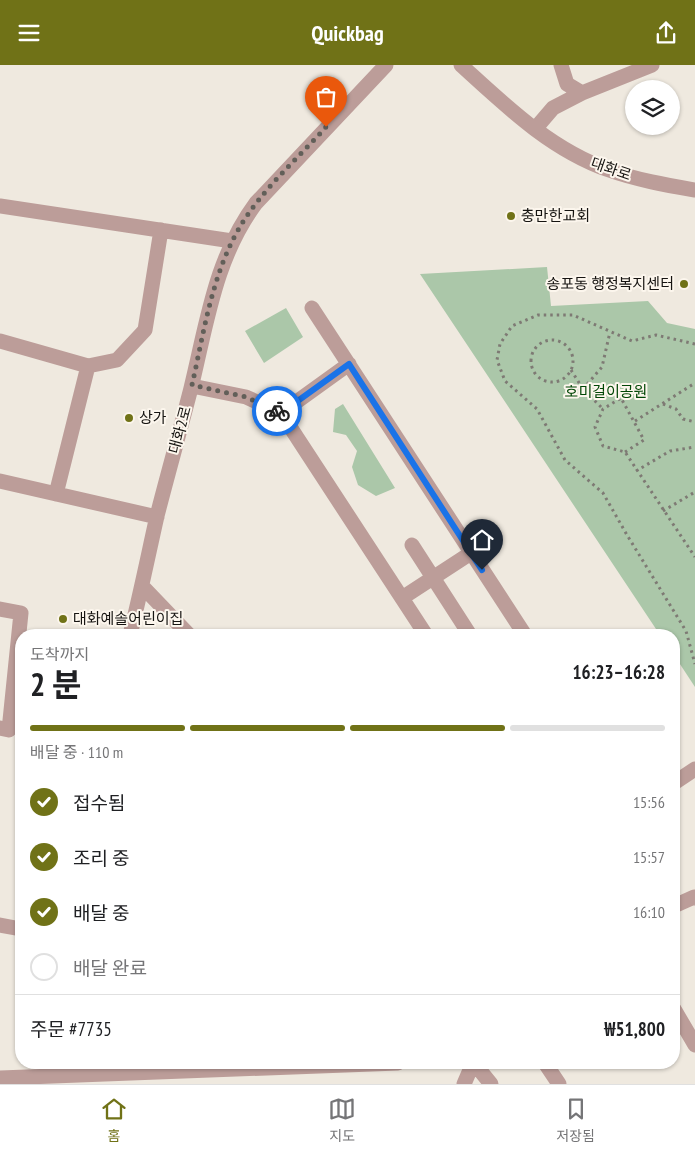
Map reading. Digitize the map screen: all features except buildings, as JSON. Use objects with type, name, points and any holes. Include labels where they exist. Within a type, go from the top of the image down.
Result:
[{"type":"street","name":"대화2로","points":[[131,629],[157,517],[192,385],[209,308],[232,241],[249,213],[266,192],[386,65]]},
{"type":"street","name":"대화로","points":[[461,65],[513,113],[551,141],[582,159],[609,170],[641,179],[695,190]]},
{"type":"street","points":[[560,65],[567,84],[582,93]]},
{"type":"street","points":[[535,129],[553,108],[582,93],[652,65]]},
{"type":"street","points":[[0,206],[232,241]]},
{"type":"street","points":[[0,341],[88,366],[117,360],[145,330],[161,230]]},
{"type":"street","points":[[312,308],[521,629]]},
{"type":"street","points":[[281,413],[349,364]]},
{"type":"street","points":[[56,494],[88,366]]},
{"type":"street","points":[[192,385],[246,397],[281,413],[422,629]]},
{"type":"street","points":[[0,481],[157,517]]},
{"type":"street","points":[[412,545],[466,629]]},
{"type":"street","points":[[402,598],[472,553]]},
{"type":"street","points":[[142,586],[183,629]]},
{"type":"street","points":[[0,609],[21,613],[19,629]]},
{"type":"street","points":[[0,728],[9,729],[15,671]]},
{"type":"street","points":[[680,779],[695,769]]},
{"type":"street","points":[[680,903],[695,898]]},
{"type":"street","points":[[0,925],[15,928]]},
{"type":"street","points":[[680,1019],[695,1045]]},
{"type":"street","points":[[0,1077],[58,1069]]},
{"type":"street","points":[[464,1084],[470,1069]]},
{"type":"street","points":[[478,1069],[491,1084]]},
{"type":"street","points":[[549,1069],[559,1084]]},
{"type":"path","points":[[695,344],[656,335],[632,341],[573,315],[538,315],[512,326],[500,344],[497,360],[505,381],[537,409],[564,461],[603,493],[686,631],[695,664]]},
{"type":"path","points":[[583,389],[602,367],[610,332]]},
{"type":"path","points":[[571,370],[556,382],[542,379],[534,370],[532,357],[534,351],[544,342],[551,340],[565,344],[572,356],[571,370],[583,389],[603,409]]},
{"type":"path","points":[[635,421],[695,383]]},
{"type":"path","points":[[625,452],[644,440],[621,398],[603,409],[595,427],[603,446],[625,452],[695,557]]},
{"type":"path","points":[[663,404],[676,409],[683,419],[695,423]]},
{"type":"path","points":[[636,471],[670,451],[695,447]]},
{"type":"path","points":[[663,511],[695,492]]},
{"type":"green space","name":"호미걸이공원","points":[[547,267],[551,306],[648,301],[667,323],[695,329],[695,687],[680,664],[680,629],[656,629],[420,274]]},
{"type":"green space","points":[[286,308],[303,337],[264,363],[245,331]]},
{"type":"green space","points":[[343,404],[395,488],[376,496],[358,485],[352,467],[357,451],[346,435],[333,432],[335,409]]},
{"type":"way so far","points":[[277,411],[246,397],[192,385],[209,308],[232,241],[256,203],[326,127]]},
{"type":"place","name":"충만한교회","points":[[511,216]]},
{"type":"place","name":"송포동 행정복지센터","points":[[684,284]]},
{"type":"place","name":"상가","points":[[129,418]]},
{"type":"place","name":"대화예솔어린이집","points":[[63,619]]},
{"type":"route","points":[[277,411],[281,413],[349,364],[482,570]]}]
